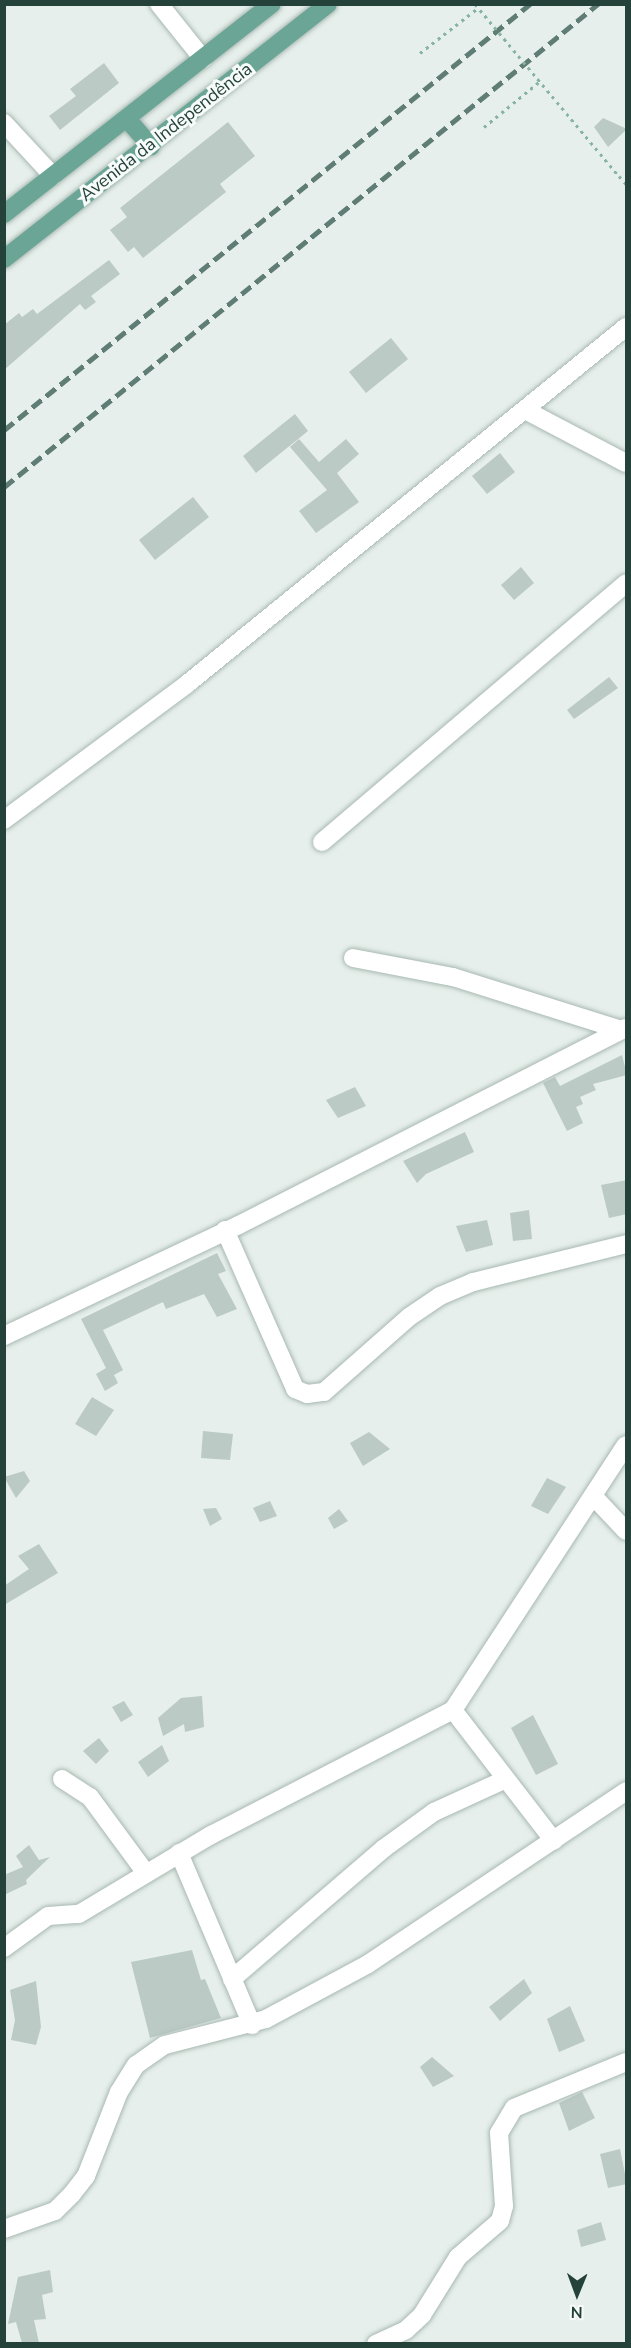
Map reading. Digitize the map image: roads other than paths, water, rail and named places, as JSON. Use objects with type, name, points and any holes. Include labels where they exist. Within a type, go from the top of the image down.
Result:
[{"type":"main road","name":"Avenida da Independência","points":[[4,214],[129,120],[272,4]]},
{"type":"main road","name":"Avenida da Independência","points":[[4,259],[151,146],[328,4]]},
{"type":"main road","points":[[129,120],[151,146]]},
{"type":"street","points":[[159,4],[203,59]]},
{"type":"street","points":[[4,123],[53,176]]},
{"type":"street","points":[[4,820],[187,684],[627,327]]},
{"type":"street","points":[[525,410],[627,463]]},
{"type":"street","points":[[322,842],[627,583]]},
{"type":"street","points":[[353,958],[453,977],[624,1029]]},
{"type":"street","points":[[4,1336],[225,1230],[624,1029]]},
{"type":"street","points":[[225,1230],[296,1389],[307,1394],[324,1392],[409,1317],[440,1296],[473,1282],[627,1244]]},
{"type":"street","points":[[4,1948],[48,1916],[79,1914],[178,1853],[453,1710],[595,1498],[627,1445]]},
{"type":"street","points":[[595,1498],[627,1531]]},
{"type":"street","points":[[453,1710],[554,1841]]},
{"type":"street","points":[[62,1779],[90,1797],[144,1872]]},
{"type":"street","points":[[232,1978],[383,1849],[434,1812],[506,1779]]},
{"type":"street","points":[[4,2229],[55,2211],[72,2194],[86,2176],[119,2092],[136,2065],[165,2045],[252,2025],[368,1964],[626,1795]]},
{"type":"street","points":[[178,1853],[252,2025]]},
{"type":"street","points":[[376,2343],[406,2330],[422,2315],[458,2257],[500,2221],[504,2206],[499,2133],[514,2108],[627,2062]]},
{"type":"railway","points":[[4,430],[530,4]]},
{"type":"railway","points":[[4,487],[598,4]]}]
